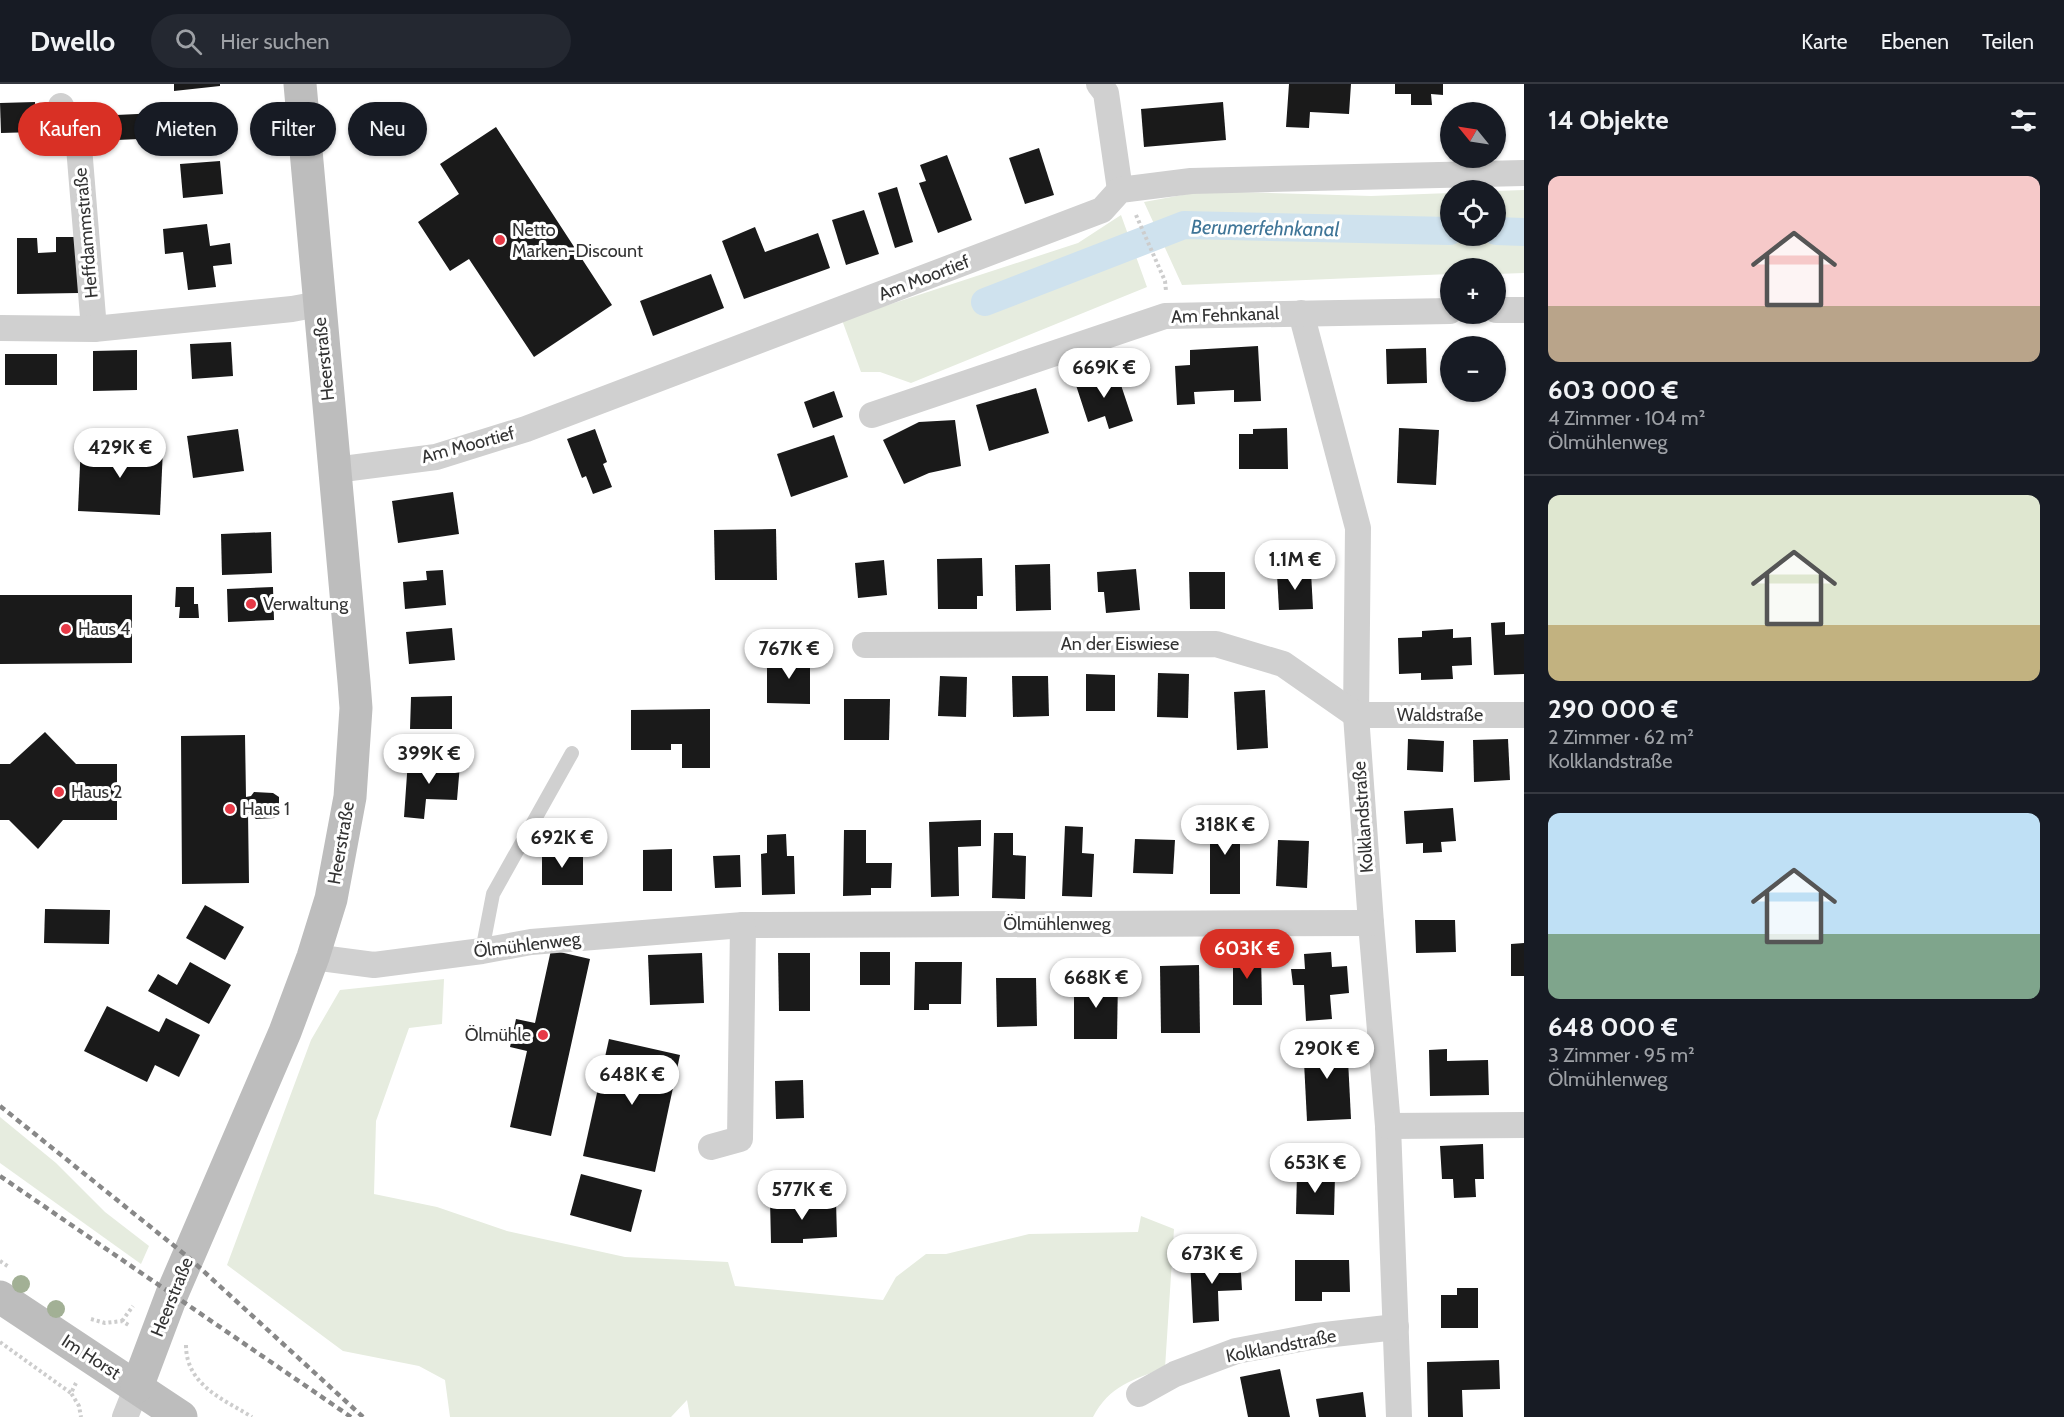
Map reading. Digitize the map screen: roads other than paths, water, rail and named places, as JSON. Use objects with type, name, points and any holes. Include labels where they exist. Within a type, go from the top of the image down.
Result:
[{"type":"street","name":"Heerstraße","points":[[137,1387],[172,1294],[285,1032],[313,957],[331,899],[350,797],[356,708],[300,84]]},
{"type":"street","points":[[1099,84],[1106,93],[1127,199],[1191,181],[1524,173]]},
{"type":"street","name":"Heffdammstraße","points":[[80,156],[93,329]]},
{"type":"street","name":"Am Moortief","points":[[335,470],[436,457],[526,429],[1127,199]]},
{"type":"street","points":[[0,328],[93,329],[292,309],[318,304]]},
{"type":"street","points":[[1506,310],[1524,310]]},
{"type":"street","name":"Am Fehnkanal","points":[[872,415],[1165,316],[1440,311]]},
{"type":"street","name":"Kolklandstraße","points":[[1301,313],[1358,528],[1356,715],[1388,1126],[1399,1417]]},
{"type":"street","name":"An der Eiswiese","points":[[866,645],[1216,644],[1283,664],[1356,715]]},
{"type":"street","name":"Waldstraße","points":[[1356,715],[1524,715]]},
{"type":"street","name":"Ölmühlenweg","points":[[313,957],[374,965],[482,951],[531,942],[743,925],[1371,923]]},
{"type":"street","points":[[711,1147],[740,1139],[743,925]]},
{"type":"street","points":[[1388,1126],[1524,1125]]},
{"type":"street","name":"Im Horst","points":[[0,1297],[181,1417]]},
{"type":"street","name":"Kolklandstraße","points":[[1138,1394],[1175,1374],[1236,1351],[1316,1336],[1396,1327]]},
{"type":"street","points":[[125,1417],[137,1387]]},
{"type":"lane","points":[[482,951],[493,894],[572,753]]},
{"type":"waterway","name":"Berumerfehnkanal","points":[[985,302],[1184,225],[1440,231]]},
{"type":"waterway","name":"Berumerfehnkanal","points":[[1506,231],[1524,232]]},
{"type":"railway","points":[[0,1106],[188,1257],[363,1417]]},
{"type":"railway","points":[[0,1176],[351,1417]]},
{"type":"place","name":"Netto Marken-Discount","points":[[500,240]]},
{"type":"place","name":"Verwaltung","points":[[251,604]]},
{"type":"place","name":"Haus 4","points":[[66,629]]},
{"type":"place","name":"Haus 2","points":[[59,792]]},
{"type":"place","name":"Haus 1","points":[[230,809]]},
{"type":"place","name":"Ölmühle","points":[[543,1035]]}]
